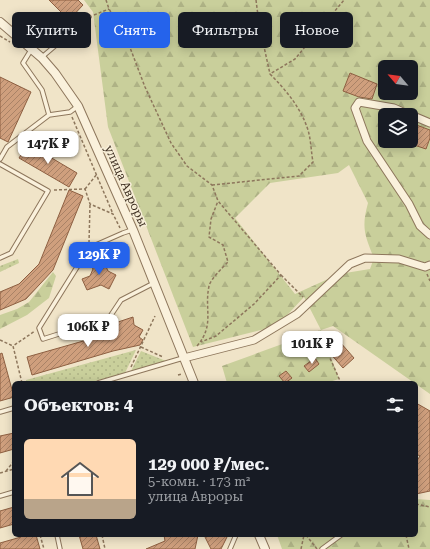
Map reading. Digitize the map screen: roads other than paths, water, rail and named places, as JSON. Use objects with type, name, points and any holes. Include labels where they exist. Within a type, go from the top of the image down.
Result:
[{"type":"street","name":"улица Авроры","points":[[0,22],[42,58],[55,73],[78,106],[133,230],[193,381]]},
{"type":"street","points":[[394,108],[359,102],[355,108],[367,142],[408,204],[420,226],[430,235]]},
{"type":"street","points":[[418,118],[430,123]]},
{"type":"street","points":[[184,358],[254,340],[297,314],[350,264],[365,258],[399,259],[425,267],[430,265]]},
{"type":"street","points":[[260,537],[265,549]]},
{"type":"lane","points":[[42,58],[53,48]]},
{"type":"lane","points":[[32,49],[23,63],[42,90],[49,115]]},
{"type":"lane","points":[[0,159],[7,147],[49,115],[70,112],[78,106]]},
{"type":"lane","points":[[0,164],[48,191],[11,253],[0,258]]},
{"type":"lane","points":[[133,230],[89,248],[39,328],[43,339],[109,318],[121,300],[155,283]]},
{"type":"lane","points":[[105,381],[184,358]]},
{"type":"lane","points":[[0,412],[12,409]]},
{"type":"lane","points":[[0,496],[12,493]]},
{"type":"lane","points":[[57,537],[60,549]]},
{"type":"lane","points":[[230,549],[235,537]]},
{"type":"lane","points":[[322,549],[338,537]]}]
